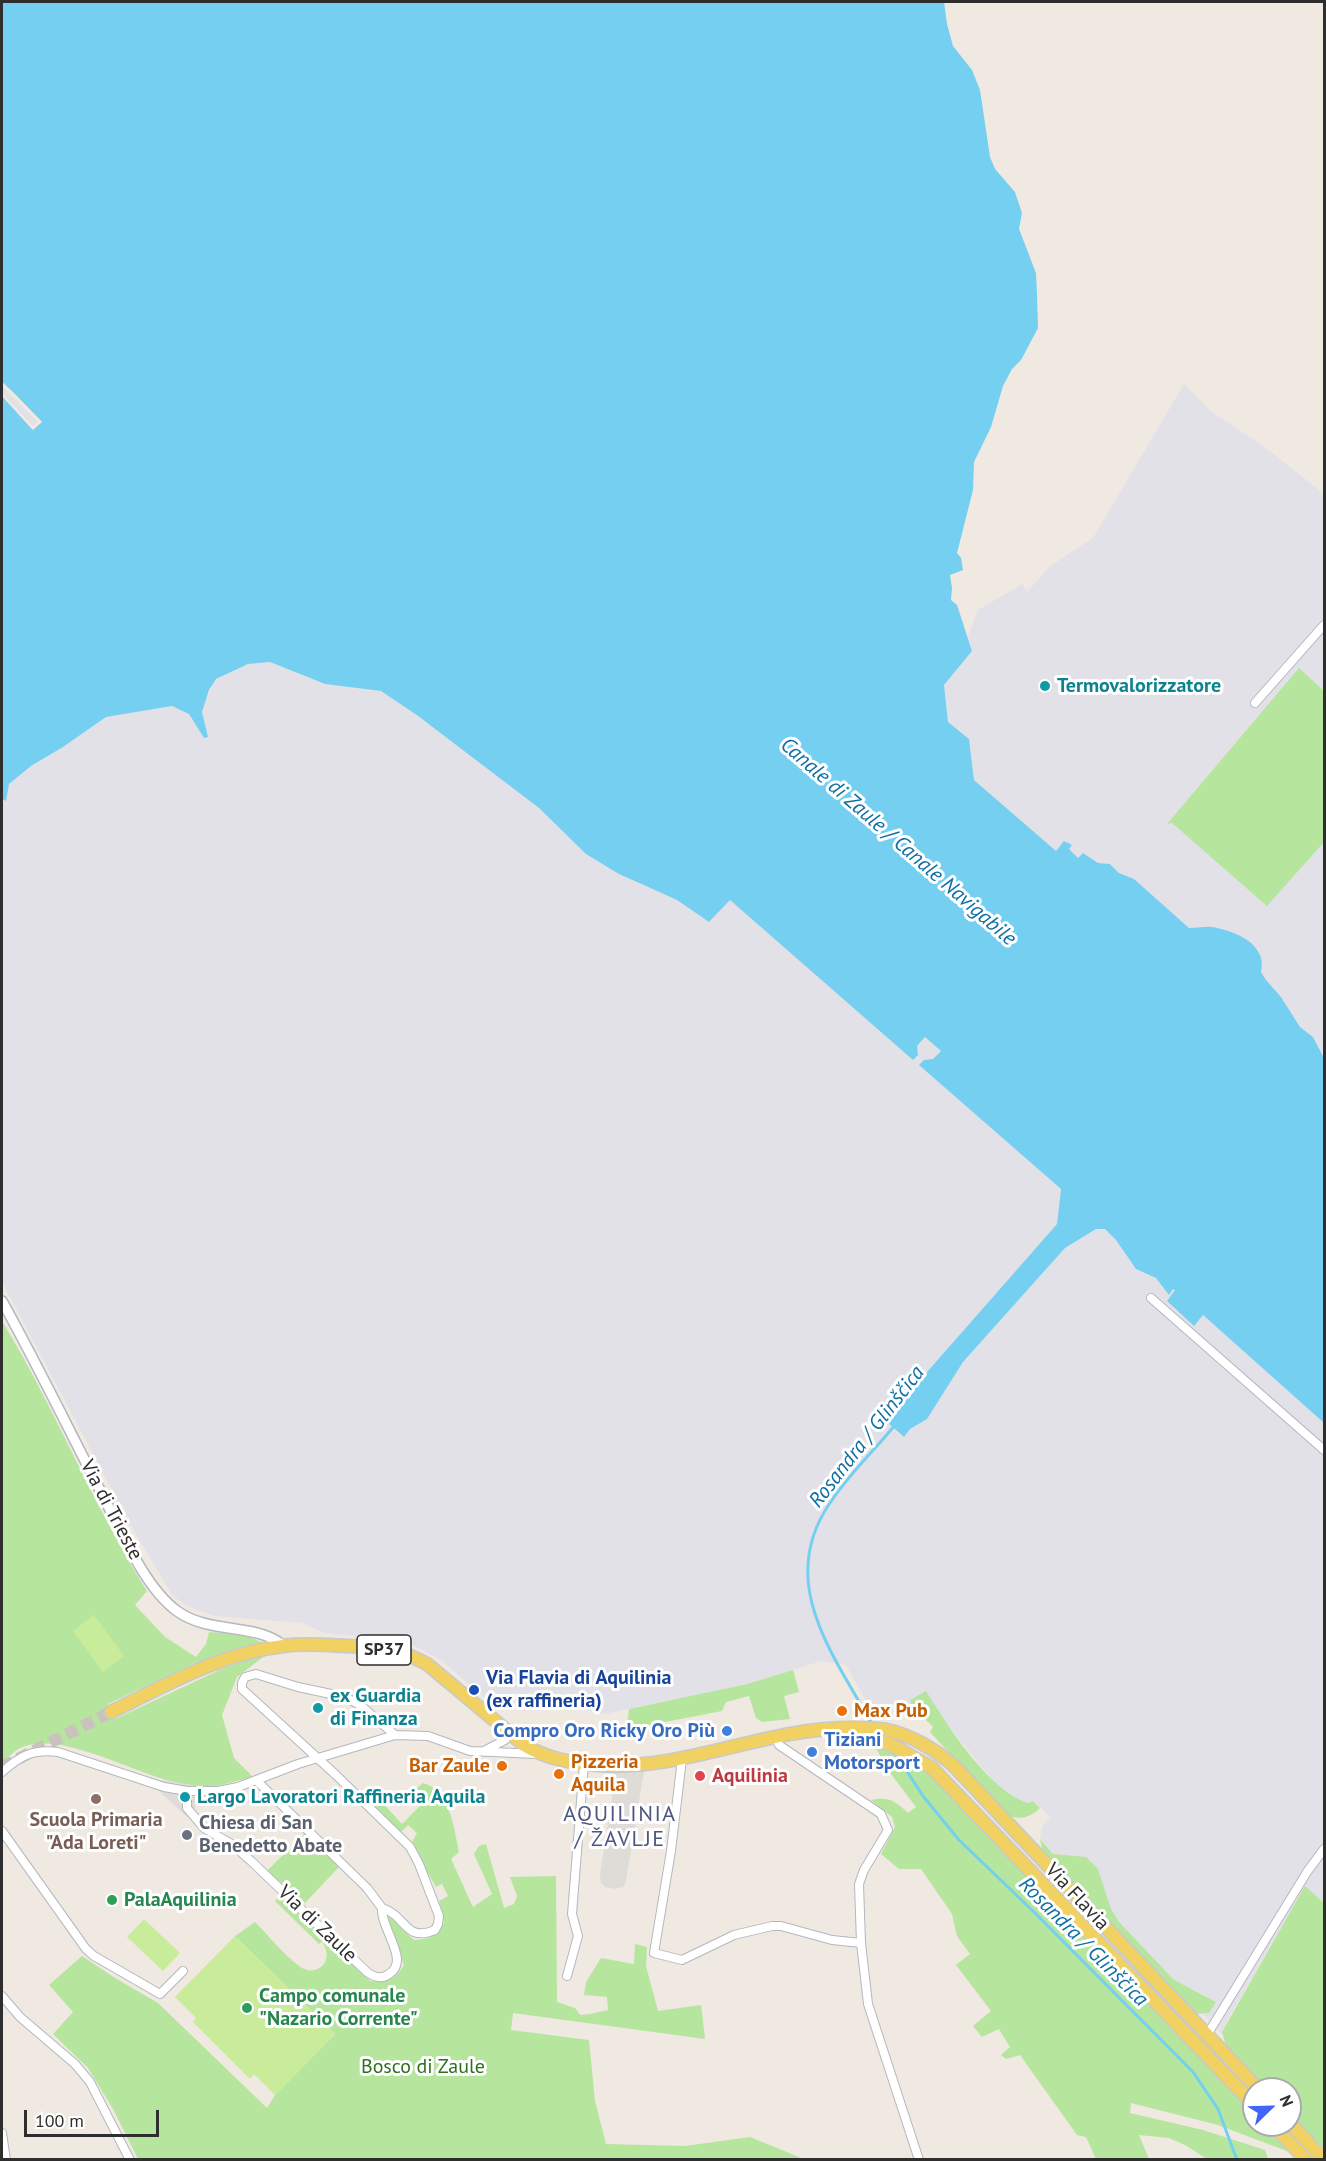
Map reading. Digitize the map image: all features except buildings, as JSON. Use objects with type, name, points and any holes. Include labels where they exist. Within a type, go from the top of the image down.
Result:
[{"type":"main road","name":"SP37","points":[[111,1712],[218,1662],[267,1648],[306,1644],[363,1647],[414,1656],[427,1664],[510,1734],[540,1755],[584,1764],[608,1766],[682,1759],[775,1737],[818,1730]]},
{"type":"main road","name":"Via Flavia","points":[[818,1730],[879,1729],[901,1734],[942,1756],[954,1766],[1247,2077]]},
{"type":"main road","name":"Via Flavia","points":[[818,1730],[890,1744],[914,1756],[942,1776],[1242,2091]]},
{"type":"main road","points":[[1302,2136],[1324,2160]]},
{"type":"main road","points":[[1285,2137],[1306,2160]]},
{"type":"street","points":[[1255,703],[1324,625]]},
{"type":"street","points":[[1151,1298],[1324,1450]]},
{"type":"street","name":"Via di Trieste","points":[[2,1301],[147,1578],[161,1598],[178,1612],[196,1622],[263,1634],[284,1646]]},
{"type":"street","name":"Via di Zaule","points":[[257,1781],[367,1888],[382,1908],[390,1911],[412,1932],[420,1935],[435,1930],[439,1916],[410,1847],[242,1689],[242,1683],[245,1677],[256,1674],[298,1687],[345,1697],[360,1705],[395,1735]]},
{"type":"street","points":[[483,1752],[505,1740],[510,1734]]},
{"type":"street","points":[[2,1772],[17,1758],[34,1752],[57,1752],[164,1787],[187,1791],[218,1791],[257,1781],[317,1758],[395,1735],[428,1736],[470,1751],[540,1755]]},
{"type":"street","points":[[775,1737],[779,1745],[881,1814],[885,1820],[888,1830],[864,1870],[859,1884],[861,1943],[868,2004],[919,2160]]},
{"type":"street","points":[[682,1759],[654,1953],[682,1960],[734,1935],[772,1926],[781,1926],[832,1940],[861,1943]]},
{"type":"street","points":[[567,1976],[578,1936],[572,1914],[584,1764]]},
{"type":"street","name":"Via di Zaule","points":[[187,1791],[187,1809],[204,1828],[233,1845],[374,1977],[388,1976],[395,1970],[398,1963],[397,1953],[381,1916],[382,1908]]},
{"type":"street","points":[[2,1831],[77,1939],[94,1956],[160,1994],[183,1971]]},
{"type":"street","points":[[1207,2035],[1307,1872],[1324,1849]]},
{"type":"street","points":[[2,1996],[20,2017],[75,2064],[90,2082],[130,2160]]},
{"type":"street","points":[[2,2133],[6,2160]]},
{"type":"shaded area","points":[[2,382],[42,422],[33,430],[2,396]]},
{"type":"shaded area","points":[[1184,384],[1212,412],[1266,448],[1324,494],[1324,1058],[1313,1037],[1300,1027],[1281,997],[1261,972],[1259,950],[1237,934],[1211,927],[1189,928],[1134,879],[1119,873],[1110,864],[1098,863],[1083,853],[1078,859],[1065,841],[1056,851],[974,780],[969,739],[948,722],[944,685],[972,651],[968,636],[978,610],[1022,584],[1027,592],[1049,567],[1093,538]]},
{"type":"shaded area","points":[[255,662],[270,662],[325,684],[381,691],[435,729],[539,808],[555,824],[633,881],[677,900],[709,922],[730,899],[917,1046],[925,1037],[941,1050],[933,1060],[920,1065],[1061,1189],[1057,1224],[927,1372],[888,1422],[903,1437],[910,1429],[927,1419],[963,1362],[1065,1248],[1096,1229],[1105,1229],[1116,1240],[1136,1269],[1156,1278],[1168,1294],[1173,1289],[1176,1291],[1168,1301],[1194,1325],[1203,1315],[1324,1423],[1324,1903],[1305,1887],[1227,2021],[1223,2036],[1040,1839],[1042,1827],[1050,1817],[1034,1801],[1028,1803],[1021,1801],[995,1783],[948,1725],[917,1706],[879,1712],[878,1706],[866,1701],[846,1665],[821,1661],[747,1684],[605,1714],[514,1693],[494,1706],[441,1660],[411,1644],[324,1633],[303,1623],[215,1616],[187,1606],[172,1595],[129,1522],[2,1282],[2,799],[5,801],[9,784],[31,766],[106,717],[172,706],[189,714],[204,738],[207,736],[202,709],[214,682],[235,669]]},
{"type":"shaded area","points":[[645,1765],[626,1881],[623,1887],[615,1889],[605,1887],[601,1883],[600,1874],[615,1778],[613,1771]]},
{"type":"shaded area","name":"Largo Lavoratori Raffineria Aquila","points":[[162,1780],[209,1786],[209,1794],[199,1800],[194,1812],[187,1817],[158,1790]]},
{"type":"green space","points":[[1299,668],[1324,691],[1324,842],[1267,906],[1172,823],[1167,824]]},
{"type":"green space","points":[[2,1321],[127,1558],[147,1591],[135,1605],[165,1637],[196,1657],[206,1644],[209,1632],[246,1635],[263,1643],[195,1663],[108,1704],[115,1719],[226,1667],[267,1654],[237,1677],[222,1715],[234,1758],[253,1777],[209,1787],[182,1784],[61,1745],[39,1744],[20,1748],[2,1761]]},
{"type":"green space","points":[[94,1615],[124,1656],[103,1672],[73,1631]]},
{"type":"green space","points":[[793,1670],[799,1692],[784,1696],[790,1719],[762,1722],[756,1718],[749,1696],[726,1702],[722,1711],[644,1726],[626,1734],[621,1733],[628,1719],[629,1709],[747,1684]]},
{"type":"green space","points":[[926,1691],[957,1738],[984,1771],[1013,1796],[1028,1803],[1033,1801],[1040,1808],[1024,1817],[1005,1814],[930,1732],[933,1727],[912,1706],[910,1700]]},
{"type":"green space","points":[[875,1747],[904,1756],[931,1775],[1242,2100],[1242,2134],[1218,2125],[1131,2103],[1130,2113],[1203,2130],[1265,2150],[1268,2159],[1207,2159],[1169,2138],[1139,2135],[1149,2159],[1096,2159],[1086,2137],[1077,2135],[1020,2055],[1006,2059],[1001,2055],[1010,2047],[999,2029],[982,2037],[973,2026],[991,2011],[956,1965],[970,1954],[957,1936],[952,1914],[921,1869],[899,1869],[881,1854],[895,1827],[892,1817],[871,1800],[891,1800],[908,1813],[916,1807],[891,1774]]},
{"type":"green space","name":"Bosco di Zaule","points":[[423,1783],[439,1793],[449,1811],[459,1852],[451,1859],[473,1907],[492,1894],[474,1854],[479,1846],[486,1844],[504,1908],[514,1904],[517,1896],[510,1877],[556,1876],[557,2002],[575,2008],[580,2015],[608,2010],[607,1997],[584,1995],[586,1982],[601,1958],[634,1964],[635,1944],[647,1947],[646,1966],[658,2011],[701,2005],[705,2039],[513,2013],[511,2030],[589,2040],[595,2101],[606,2144],[685,2146],[750,2137],[800,2159],[138,2159],[113,2109],[88,2068],[53,2034],[73,2012],[49,1985],[82,1956],[158,2003],[267,2108],[275,2095],[335,2034],[235,1936],[255,1922],[299,1966],[312,1970],[322,1966],[327,1956],[322,1942],[319,1944],[275,1901],[280,1896],[370,1981],[386,1981],[398,1974],[404,1965],[387,1923],[389,1916],[414,1940],[428,1938],[435,1934],[444,1923],[439,1901],[448,1896],[442,1884],[436,1887],[411,1844],[417,1833],[408,1825],[401,1832],[373,1804],[378,1798],[402,1824],[420,1806],[411,1793]]},
{"type":"green space","points":[[305,1833],[339,1867],[305,1903],[267,1871]]},
{"type":"green space","points":[[1040,1839],[1053,1854],[1086,1857],[1098,1869],[1111,1909],[1119,1922],[1174,1980],[1216,2002],[1209,2013],[1194,2014],[1044,1857]]},
{"type":"green space","points":[[1305,1886],[1324,1903],[1324,2152],[1302,2128],[1302,2077],[1254,2077],[1227,2049],[1222,2032]]},
{"type":"green space","points":[[144,1919],[180,1953],[163,1971],[127,1937]]},
{"type":"green space","name":"Campo comunale \"Nazario Corrente\"","points":[[235,1936],[335,2034],[275,2095],[254,2074],[250,2079],[193,2022],[196,2018],[175,1997]]},
{"type":"green space","points":[[1250,2137],[1277,2137],[1292,2153]]},
{"type":"water","name":"Canale di Zaule / Canale Navigabile","points":[[2,2],[944,2],[953,46],[972,70],[980,90],[990,157],[995,169],[1015,192],[1022,213],[1019,229],[1036,273],[1038,328],[1021,360],[1012,369],[1003,386],[991,427],[974,462],[973,490],[957,553],[961,558],[963,570],[950,575],[951,600],[957,605],[972,651],[944,685],[948,722],[969,739],[974,780],[1056,851],[1064,841],[1072,845],[1069,849],[1078,858],[1083,853],[1098,863],[1110,864],[1119,873],[1134,879],[1189,928],[1212,927],[1248,940],[1260,954],[1261,972],[1266,980],[1281,997],[1300,1027],[1313,1037],[1324,1058],[1324,1423],[1203,1315],[1194,1326],[1167,1301],[1175,1290],[1173,1289],[1169,1295],[1156,1278],[1136,1269],[1116,1240],[1105,1229],[1096,1229],[1065,1248],[963,1362],[927,1419],[910,1429],[904,1437],[887,1422],[927,1372],[1057,1224],[1061,1189],[919,1065],[924,1060],[933,1059],[941,1051],[925,1037],[917,1046],[918,1055],[913,1060],[730,900],[709,922],[677,900],[619,874],[586,854],[539,808],[418,716],[381,691],[325,684],[270,662],[248,664],[216,679],[209,690],[202,712],[208,737],[204,738],[189,714],[172,706],[106,717],[31,766],[9,784],[6,801],[2,799],[2,396],[32,429],[42,422],[2,382]]},
{"type":"pier","points":[[2,382],[42,422],[33,430],[2,396],[2,393],[33,426],[38,422],[2,386]]},
{"type":"waterway","name":"Rosandra / Glinščica","points":[[871,1722],[841,1670],[816,1616],[809,1588],[808,1560],[815,1532],[830,1503],[895,1425]]},
{"type":"waterway","name":"Rosandra / Glinščica","points":[[895,1753],[923,1796],[959,1840],[1193,2072],[1218,2109],[1237,2160]]},
{"type":"tunnel","points":[[2,1767],[111,1712]]},
{"type":"place","name":"Termovalorizzatore","points":[[1045,686]]},
{"type":"place","name":"Via Flavia di Aquilinia (ex raffineria)","points":[[474,1690]]},
{"type":"place","name":"ex Guardia di Finanza","points":[[318,1708]]},
{"type":"place","name":"Max Pub","points":[[842,1711]]},
{"type":"place","name":"Compro Oro Ricky Oro Più","points":[[727,1731]]},
{"type":"place","name":"Tiziani Motorsport","points":[[812,1752]]},
{"type":"place","name":"Bar Zaule","points":[[502,1766]]},
{"type":"place","name":"Pizzeria Aquila","points":[[559,1774]]},
{"type":"place","name":"Aquilinia","points":[[700,1776]]},
{"type":"place","name":"Largo Lavoratori Raffineria Aquila","points":[[185,1797]]},
{"type":"place","name":"Scuola Primaria \"Ada Loreti\"","points":[[96,1799]]},
{"type":"place","name":"Chiesa di San Benedetto Abate","points":[[187,1835]]},
{"type":"place","name":"PalaAquilinia","points":[[112,1900]]},
{"type":"place","name":"Campo comunale \"Nazario Corrente\"","points":[[247,2008]]},
{"type":"district","name":"AQUILINIA / ŽAVLJE","points":[[620,1828]]}]
